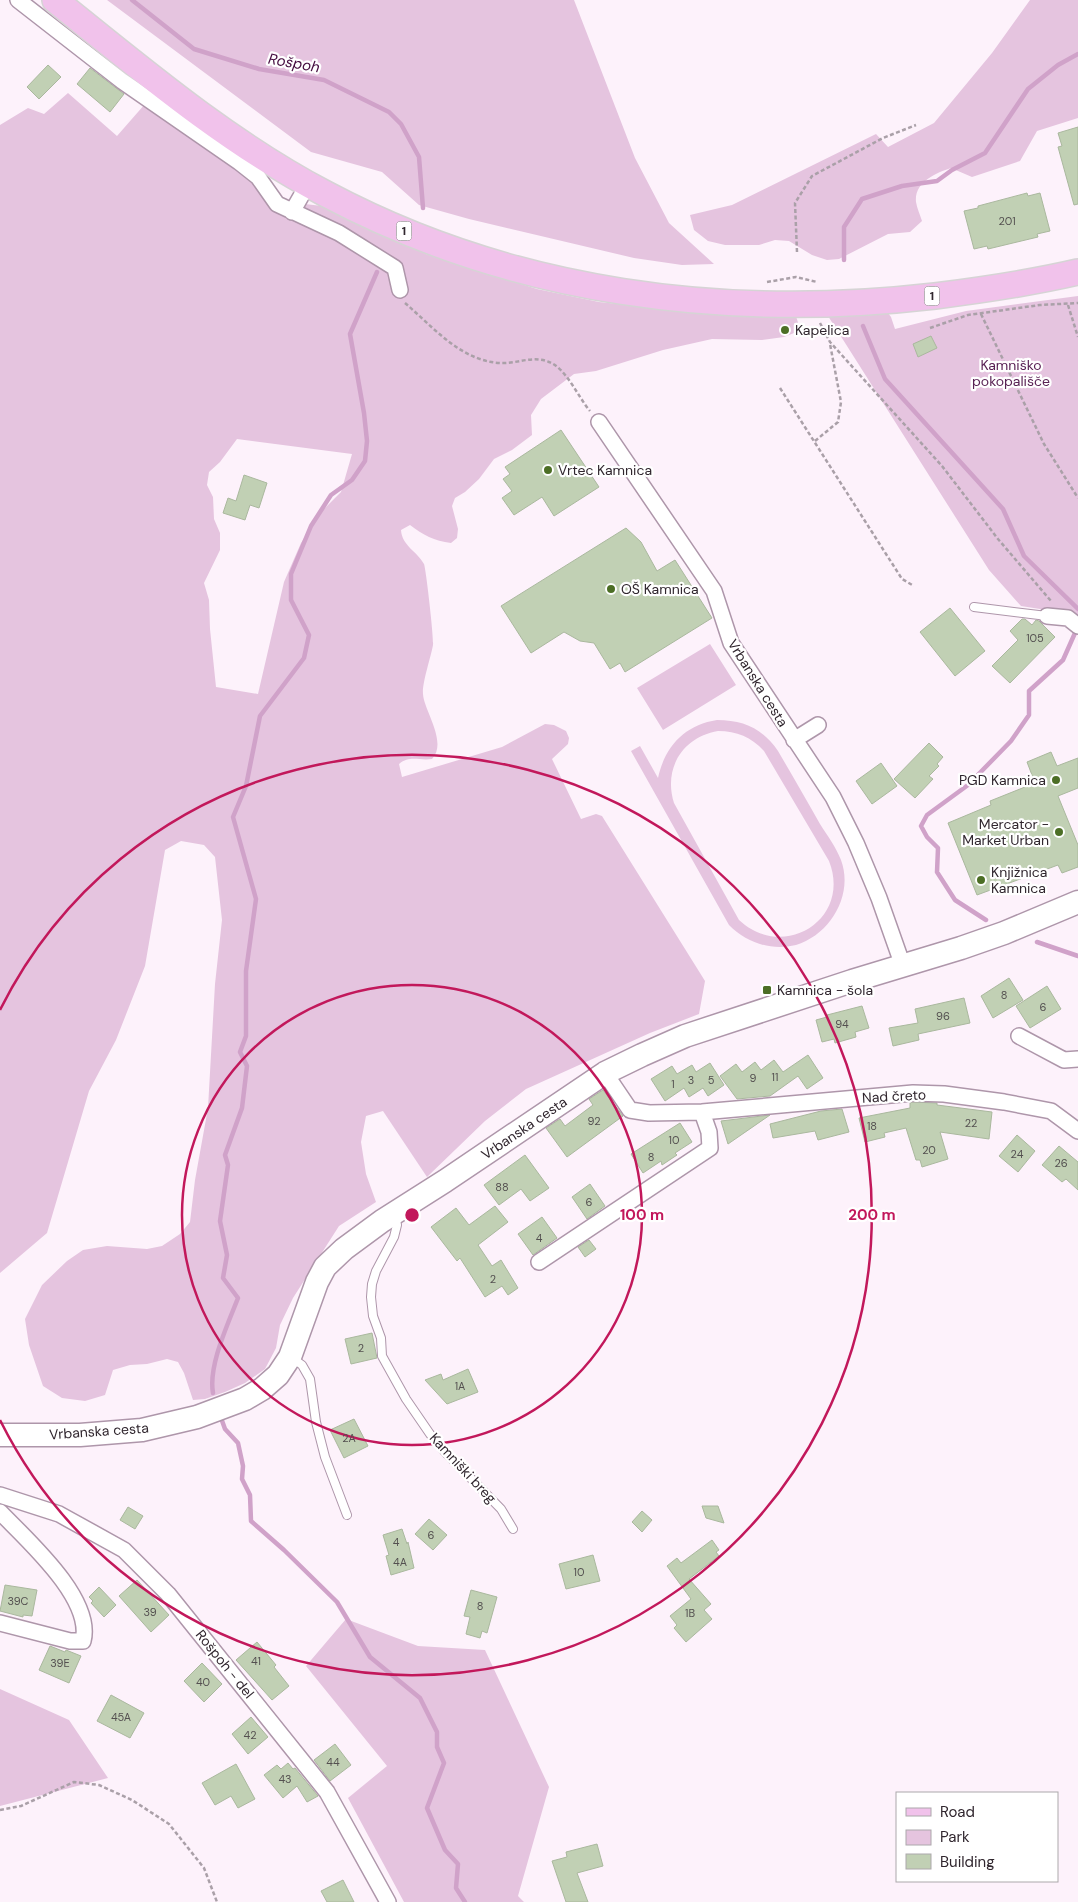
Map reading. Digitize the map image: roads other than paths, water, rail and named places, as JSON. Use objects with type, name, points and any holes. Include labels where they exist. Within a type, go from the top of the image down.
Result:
[{"type":"main road","name":"1","points":[[55,0],[207,119],[257,153],[308,184],[383,222],[430,242],[500,265],[561,281],[625,293],[684,300],[817,294],[885,301],[994,289],[1078,272]]},
{"type":"street","points":[[18,0],[122,81],[239,162],[258,177],[277,204],[339,234],[395,268],[400,290]]},
{"type":"street","points":[[292,212],[308,184]]},
{"type":"street","name":"Vrbanska cesta","points":[[599,422],[714,591],[731,643],[833,797],[856,843],[879,898],[903,966]]},
{"type":"street","points":[[1047,616],[1073,622]]},
{"type":"street","name":"Vrbanska cesta","points":[[794,740],[818,725]]},
{"type":"street","name":"Vrbanska cesta","points":[[0,1435],[80,1435],[142,1430],[197,1417],[234,1404],[262,1389],[278,1375],[290,1357],[325,1267],[344,1249],[605,1073],[685,1036],[1004,933],[1078,902]]},
{"type":"street","points":[[1019,1036],[1064,1060],[1078,1059]]},
{"type":"street","name":"Nad čreto","points":[[605,1073],[630,1110],[649,1113],[702,1112],[913,1093],[944,1094],[1052,1111],[1078,1131]]},
{"type":"street","points":[[539,1262],[710,1148],[709,1132],[702,1112]]},
{"type":"street","name":"Rošpoh - del","points":[[0,1494],[59,1514],[124,1550],[149,1572],[327,1792],[388,1902]]},
{"type":"street","points":[[0,1512],[39,1552],[68,1588],[84,1621],[86,1630],[83,1641],[70,1641],[0,1623]]},
{"type":"lane","points":[[974,607],[1047,616]]},
{"type":"lane","name":"Kamniški breg","points":[[395,1213],[394,1238],[376,1271],[372,1284],[373,1316],[381,1338],[382,1356],[406,1399],[430,1434],[501,1509],[513,1529]]},
{"type":"lane","points":[[290,1357],[302,1365],[310,1379],[316,1422],[325,1457],[347,1515]]},
{"type":"waterway","name":"Rošpoh","points":[[132,0],[194,49],[259,69],[324,80],[389,112],[401,124],[419,157],[423,208]]},
{"type":"waterway","points":[[844,260],[844,227],[862,199],[902,186],[937,181],[952,170],[985,153],[1028,89],[1058,65],[1078,54]]},
{"type":"waterway","points":[[213,1393],[213,1370],[216,1358],[238,1298],[223,1278],[227,1255],[220,1221],[228,1165],[225,1155],[242,1108],[247,1066],[240,1052],[246,1036],[246,971],[256,899],[233,817],[246,786],[260,716],[304,658],[309,635],[291,600],[291,574],[311,526],[331,495],[352,480],[365,461],[367,441],[364,413],[350,334],[377,272]]},
{"type":"waterway","points":[[863,326],[885,379],[1003,509],[1024,556],[1078,609]]},
{"type":"waterway","points":[[986,920],[955,900],[937,872],[938,848],[927,837],[921,826],[927,815],[968,785],[1011,741],[1029,715],[1029,691],[1063,660],[1075,633]]},
{"type":"waterway","points":[[1037,942],[1078,956]]},
{"type":"waterway","points":[[220,1415],[225,1429],[238,1443],[243,1466],[242,1479],[250,1495],[251,1521],[284,1550],[337,1602],[370,1657],[420,1698],[437,1732],[437,1747],[444,1763],[427,1808],[445,1850],[458,1864],[456,1888],[465,1902]]},
{"type":"place","name":"Kapelica","points":[[785,330]]},
{"type":"place","name":"Vrtec Kamnica","points":[[548,470]]},
{"type":"place","name":"OŠ Kamnica","points":[[611,589]]},
{"type":"place","name":"PGD Kamnica","points":[[1056,780]]},
{"type":"place","name":"Mercator - Market Urban","points":[[1059,832]]},
{"type":"place","name":"Knjižnica Kamnica","points":[[981,880]]},
{"type":"place","name":"Kamnica - šola","points":[[767,990]]},
{"type":"park label","name":"Kamniško pokopališče","points":[[1011,374]]}]
